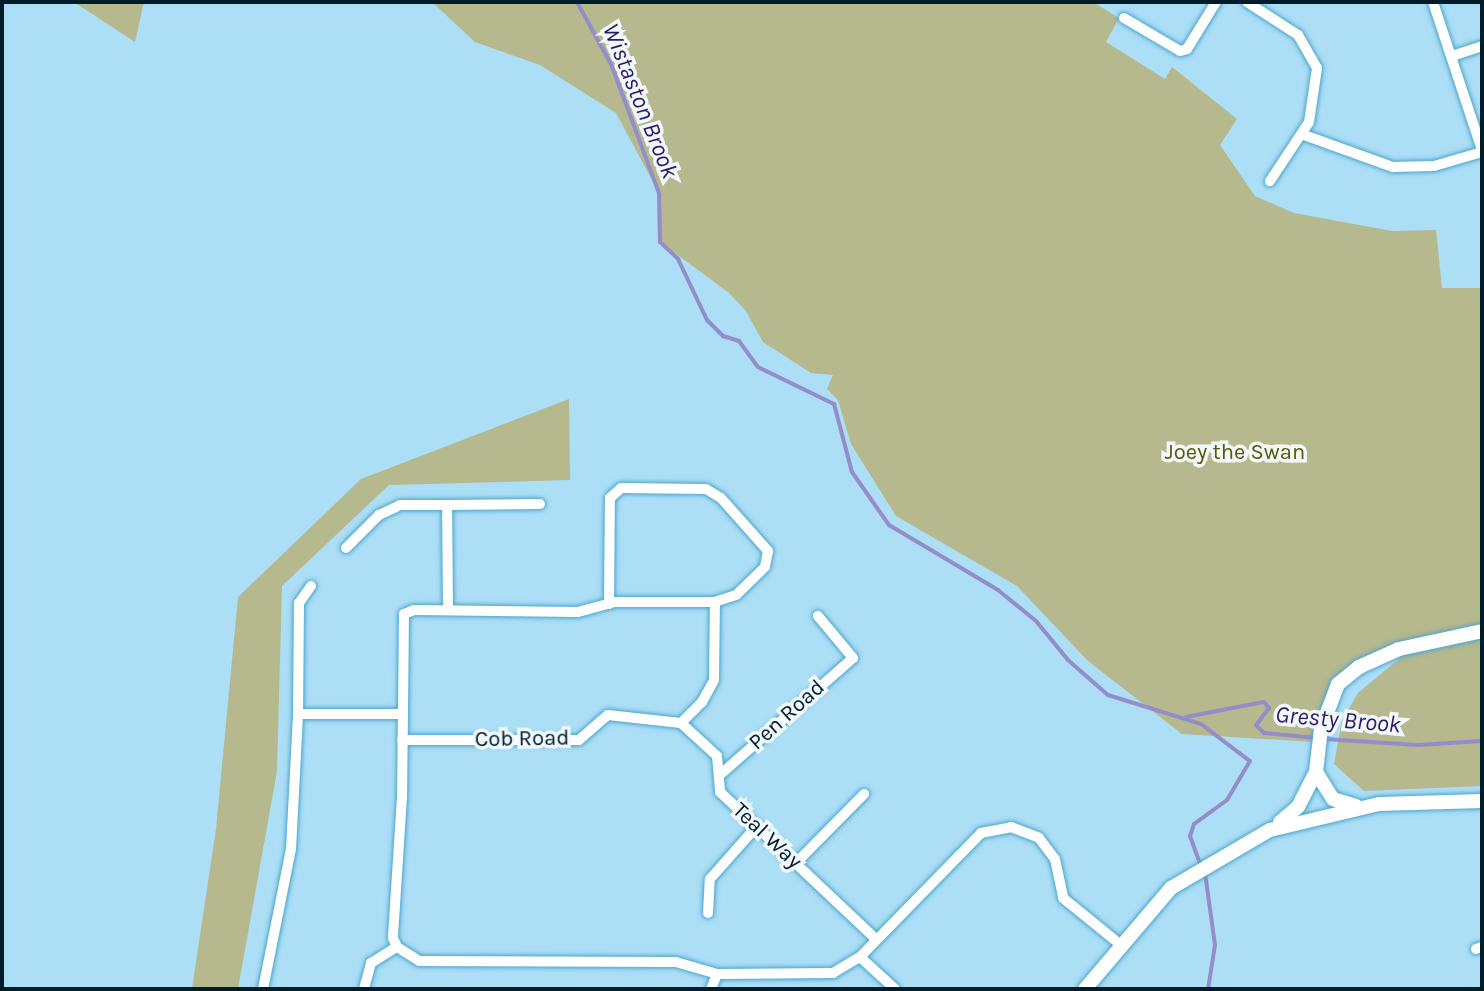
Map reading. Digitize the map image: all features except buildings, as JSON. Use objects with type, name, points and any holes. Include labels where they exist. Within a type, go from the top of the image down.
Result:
[{"type":"street","points":[[1124,18],[1180,51],[1187,49],[1216,2]]},
{"type":"street","points":[[1247,2],[1298,35],[1315,63],[1318,91],[1304,135],[1270,181]]},
{"type":"street","points":[[1304,135],[1393,167],[1434,166],[1482,151],[1433,2]]},
{"type":"street","points":[[1452,56],[1482,46]]},
{"type":"street","points":[[609,604],[610,498],[621,488],[706,489],[721,498],[768,551],[765,567],[736,595],[715,602],[609,604],[577,612],[414,610],[401,619],[402,740],[393,938],[397,947],[419,961],[676,962],[717,974],[833,973],[860,957],[981,833],[1011,827],[1039,838],[1055,859],[1063,898],[1122,946]]},
{"type":"street","points":[[346,548],[379,515],[400,505],[540,504]]},
{"type":"street","points":[[447,505],[448,610]]},
{"type":"street","points":[[263,989],[291,849],[299,771],[299,603],[311,586]]},
{"type":"street","points":[[681,723],[702,702],[714,680],[715,602]]},
{"type":"street","name":"Pen Road","points":[[722,773],[853,658],[818,616]]},
{"type":"street","points":[[1270,830],[1298,807],[1316,772],[1321,729],[1338,684],[1359,667],[1399,649],[1482,631]]},
{"type":"street","points":[[298,714],[402,714]]},
{"type":"street","name":"Cob Road","points":[[402,740],[579,740],[608,715],[681,723]]},
{"type":"street","name":"Teal Way","points":[[681,723],[717,756],[722,773],[720,792],[876,939]]},
{"type":"street","points":[[1316,772],[1333,799],[1358,807]]},
{"type":"street","points":[[796,863],[864,794]]},
{"type":"street","points":[[1085,989],[1171,888],[1214,858],[1270,830],[1358,807],[1449,799],[1482,801]]},
{"type":"street","points":[[708,913],[710,879],[757,826]]},
{"type":"street","points":[[364,989],[371,963],[397,947]]},
{"type":"street","points":[[860,957],[895,989]]},
{"type":"street","points":[[711,989],[717,974]]},
{"type":"green space","points":[[74,2],[144,2],[135,42]]},
{"type":"green space","name":"Joey the Swan","points":[[432,2],[1093,2],[1119,18],[1106,42],[1165,79],[1172,67],[1237,119],[1220,145],[1255,196],[1294,213],[1392,231],[1436,230],[1442,288],[1482,288],[1482,786],[1364,791],[1334,764],[1342,721],[1358,693],[1412,648],[1338,684],[1314,742],[1182,734],[1088,661],[1017,586],[896,516],[851,444],[838,400],[827,389],[833,375],[811,373],[763,342],[746,311],[729,293],[660,242],[659,193],[616,113],[540,65],[475,42]]},
{"type":"green space","points":[[569,399],[570,480],[389,485],[282,586],[277,771],[238,989],[192,989],[216,829],[238,597],[361,479]]},
{"type":"waterway","name":"Wistaston Brook","points":[[577,2],[611,64],[659,193],[660,242],[678,259],[707,320],[723,336],[739,341],[758,367],[834,404],[852,472],[889,525],[998,590],[1036,621],[1068,660],[1108,695],[1201,724],[1250,761],[1227,800],[1194,824],[1190,836],[1201,866]]},
{"type":"waterway","name":"Gresty Brook","points":[[1186,717],[1264,702],[1269,708],[1256,725],[1264,733],[1316,738]]},
{"type":"waterway","name":"Gresty Brook","points":[[1325,739],[1417,745],[1482,741]]},
{"type":"waterway","points":[[1205,873],[1215,945],[1208,989]]}]
